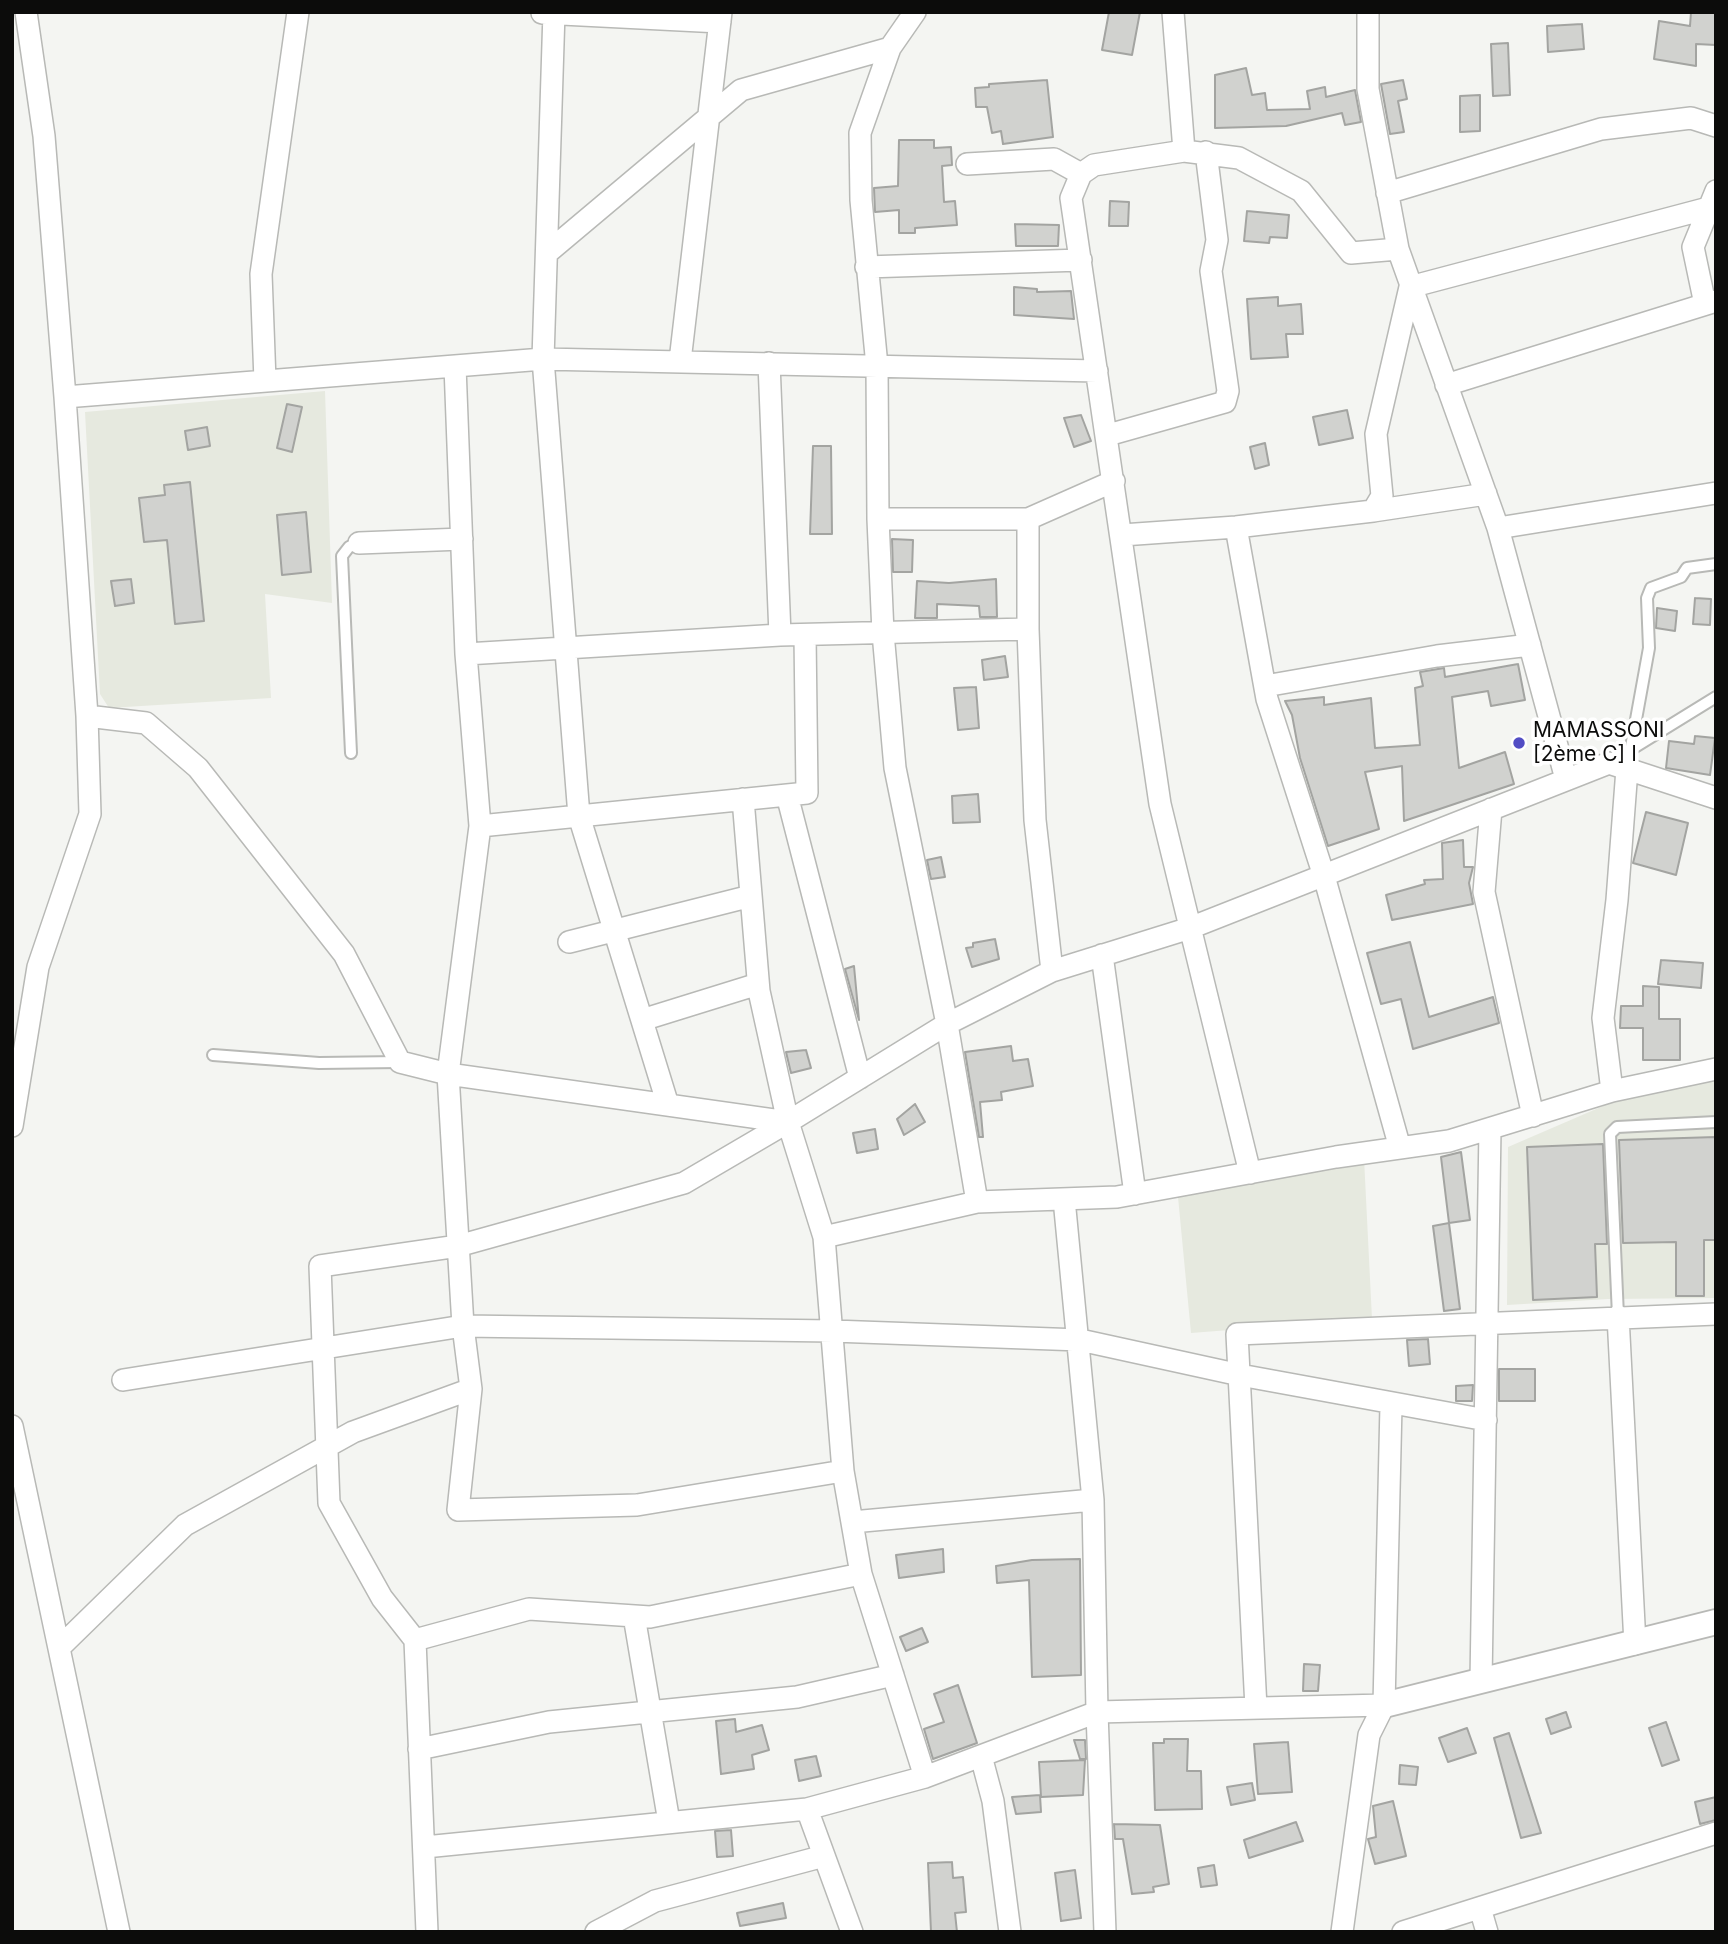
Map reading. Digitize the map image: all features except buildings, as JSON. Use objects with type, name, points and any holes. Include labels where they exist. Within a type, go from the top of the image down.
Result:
[{"type":"street","points":[[12,1126],[38,967],[90,814],[87,716],[65,397],[44,136],[26,12]]},
{"type":"street","points":[[265,381],[261,274],[298,12]]},
{"type":"street","points":[[915,12],[890,48],[860,133],[861,200],[877,366],[878,519],[883,633],[895,768],[947,1024],[977,1202]]},
{"type":"street","points":[[1173,12],[1184,151]]},
{"type":"street","points":[[1368,12],[1368,89],[1398,250],[1498,528],[1566,779]]},
{"type":"street","points":[[668,1105],[579,816],[543,359],[547,253],[549,13],[721,17],[680,361]]},
{"type":"street","points":[[547,253],[741,90],[890,48]]},
{"type":"street","points":[[1388,193],[1601,129],[1691,118],[1716,127]]},
{"type":"street","points":[[1250,1173],[1160,804],[1108,435],[1071,198],[1081,174],[1094,165],[1184,151],[1206,152],[1239,158],[1301,191],[1351,253],[1398,250]]},
{"type":"street","points":[[1108,435],[1225,402],[1228,391],[1210,271],[1217,240],[1206,152]]},
{"type":"street","points":[[967,164],[1054,159],[1081,174]]},
{"type":"street","points":[[1410,287],[1713,201]]},
{"type":"street","points":[[1446,385],[1710,303],[1693,247],[1713,201]]},
{"type":"street","points":[[866,267],[1081,260]]},
{"type":"street","points":[[1373,511],[1382,496],[1376,434],[1410,287]]},
{"type":"street","points":[[65,397],[543,359],[1097,372]]},
{"type":"street","points":[[769,363],[780,635]]},
{"type":"street","points":[[455,366],[466,653],[480,826],[448,1074],[463,1326],[471,1389],[458,1510],[637,1505],[843,1471]]},
{"type":"street","points":[[878,519],[1028,519],[1114,481]]},
{"type":"street","points":[[1498,528],[1716,493]]},
{"type":"street","points":[[1122,535],[1236,527],[1486,495]]},
{"type":"street","points":[[1028,519],[1028,629],[1035,820],[1052,971]]},
{"type":"street","points":[[1236,527],[1265,686],[1324,876],[1400,1148]]},
{"type":"street","points":[[359,542],[462,539]]},
{"type":"street","points":[[466,653],[780,635],[1028,629]]},
{"type":"street","points":[[480,826],[807,793],[805,635]]},
{"type":"street","points":[[1265,686],[1437,656],[1530,645]]},
{"type":"street","points":[[87,716],[146,723],[198,768],[344,954],[400,1062],[448,1074],[788,1122]]},
{"type":"street","points":[[1612,1091],[1603,1018],[1617,900],[1622,760]]},
{"type":"street","points":[[427,1932],[415,1640],[382,1598],[329,1503],[320,1266],[458,1247],[684,1183],[947,1024],[1052,971],[1191,928],[1566,779],[1622,760],[1716,798]]},
{"type":"street","points":[[787,795],[860,1078]]},
{"type":"street","points":[[743,799],[758,984],[788,1122],[824,1237],[843,1471],[861,1574],[925,1777]]},
{"type":"street","points":[[1491,809],[1483,892],[1533,1116]]},
{"type":"street","points":[[569,942],[751,896]]},
{"type":"street","points":[[1102,955],[1135,1194]]},
{"type":"street","points":[[642,1020],[758,984]]},
{"type":"street","points":[[824,1237],[977,1202],[1135,1194],[1449,1141],[1612,1091],[1716,1069]]},
{"type":"street","points":[[1481,1681],[1490,1129]]},
{"type":"street","points":[[1064,1199],[1080,1340],[1093,1500],[1105,1932]]},
{"type":"street","points":[[1256,1708],[1237,1334],[1716,1314]]},
{"type":"street","points":[[1618,1316],[1635,1644]]},
{"type":"street","points":[[123,1380],[323,1346],[463,1326],[833,1331],[1080,1340],[1391,1405],[1486,1420]]},
{"type":"street","points":[[59,1648],[185,1525],[353,1432],[471,1389]]},
{"type":"street","points":[[1342,1932],[1369,1735],[1384,1705],[1391,1405]]},
{"type":"street","points":[[12,1426],[119,1932]]},
{"type":"street","points":[[852,1522],[1093,1500]]},
{"type":"street","points":[[415,1640],[529,1609],[650,1617],[861,1574]]},
{"type":"street","points":[[634,1616],[669,1822]]},
{"type":"street","points":[[425,1847],[807,1808],[925,1777],[1097,1713],[1384,1705],[1716,1622]]},
{"type":"street","points":[[419,1749],[549,1722],[797,1697],[892,1675]]},
{"type":"street","points":[[981,1756],[993,1801],[1010,1932]]},
{"type":"street","points":[[807,1808],[852,1932]]},
{"type":"street","points":[[1403,1932],[1716,1833]]},
{"type":"street","points":[[596,1932],[655,1901],[824,1856]]},
{"type":"street","points":[[1480,1908],[1487,1932]]},
{"type":"lane","points":[[351,753],[342,556],[349,547],[359,542]]},
{"type":"lane","points":[[1622,760],[1649,648],[1647,598],[1651,588],[1681,577],[1687,568],[1716,564]]},
{"type":"lane","points":[[1622,760],[1716,697]]},
{"type":"lane","points":[[213,1055],[319,1063],[400,1062]]},
{"type":"lane","points":[[1618,1316],[1612,1130],[1716,1122]]},
{"type":"shaded area","points":[[325,391],[332,603],[265,594],[271,698],[109,708],[100,694],[85,412]]},
{"type":"shaded area","points":[[1716,1076],[1716,1298],[1608,1299],[1507,1305],[1508,1147],[1624,1097]]},
{"type":"shaded area","points":[[1364,1158],[1372,1319],[1191,1333],[1178,1197]]},
{"type":"place","name":"MAMASSONI [2ème C] I","points":[[1519,743]]}]
